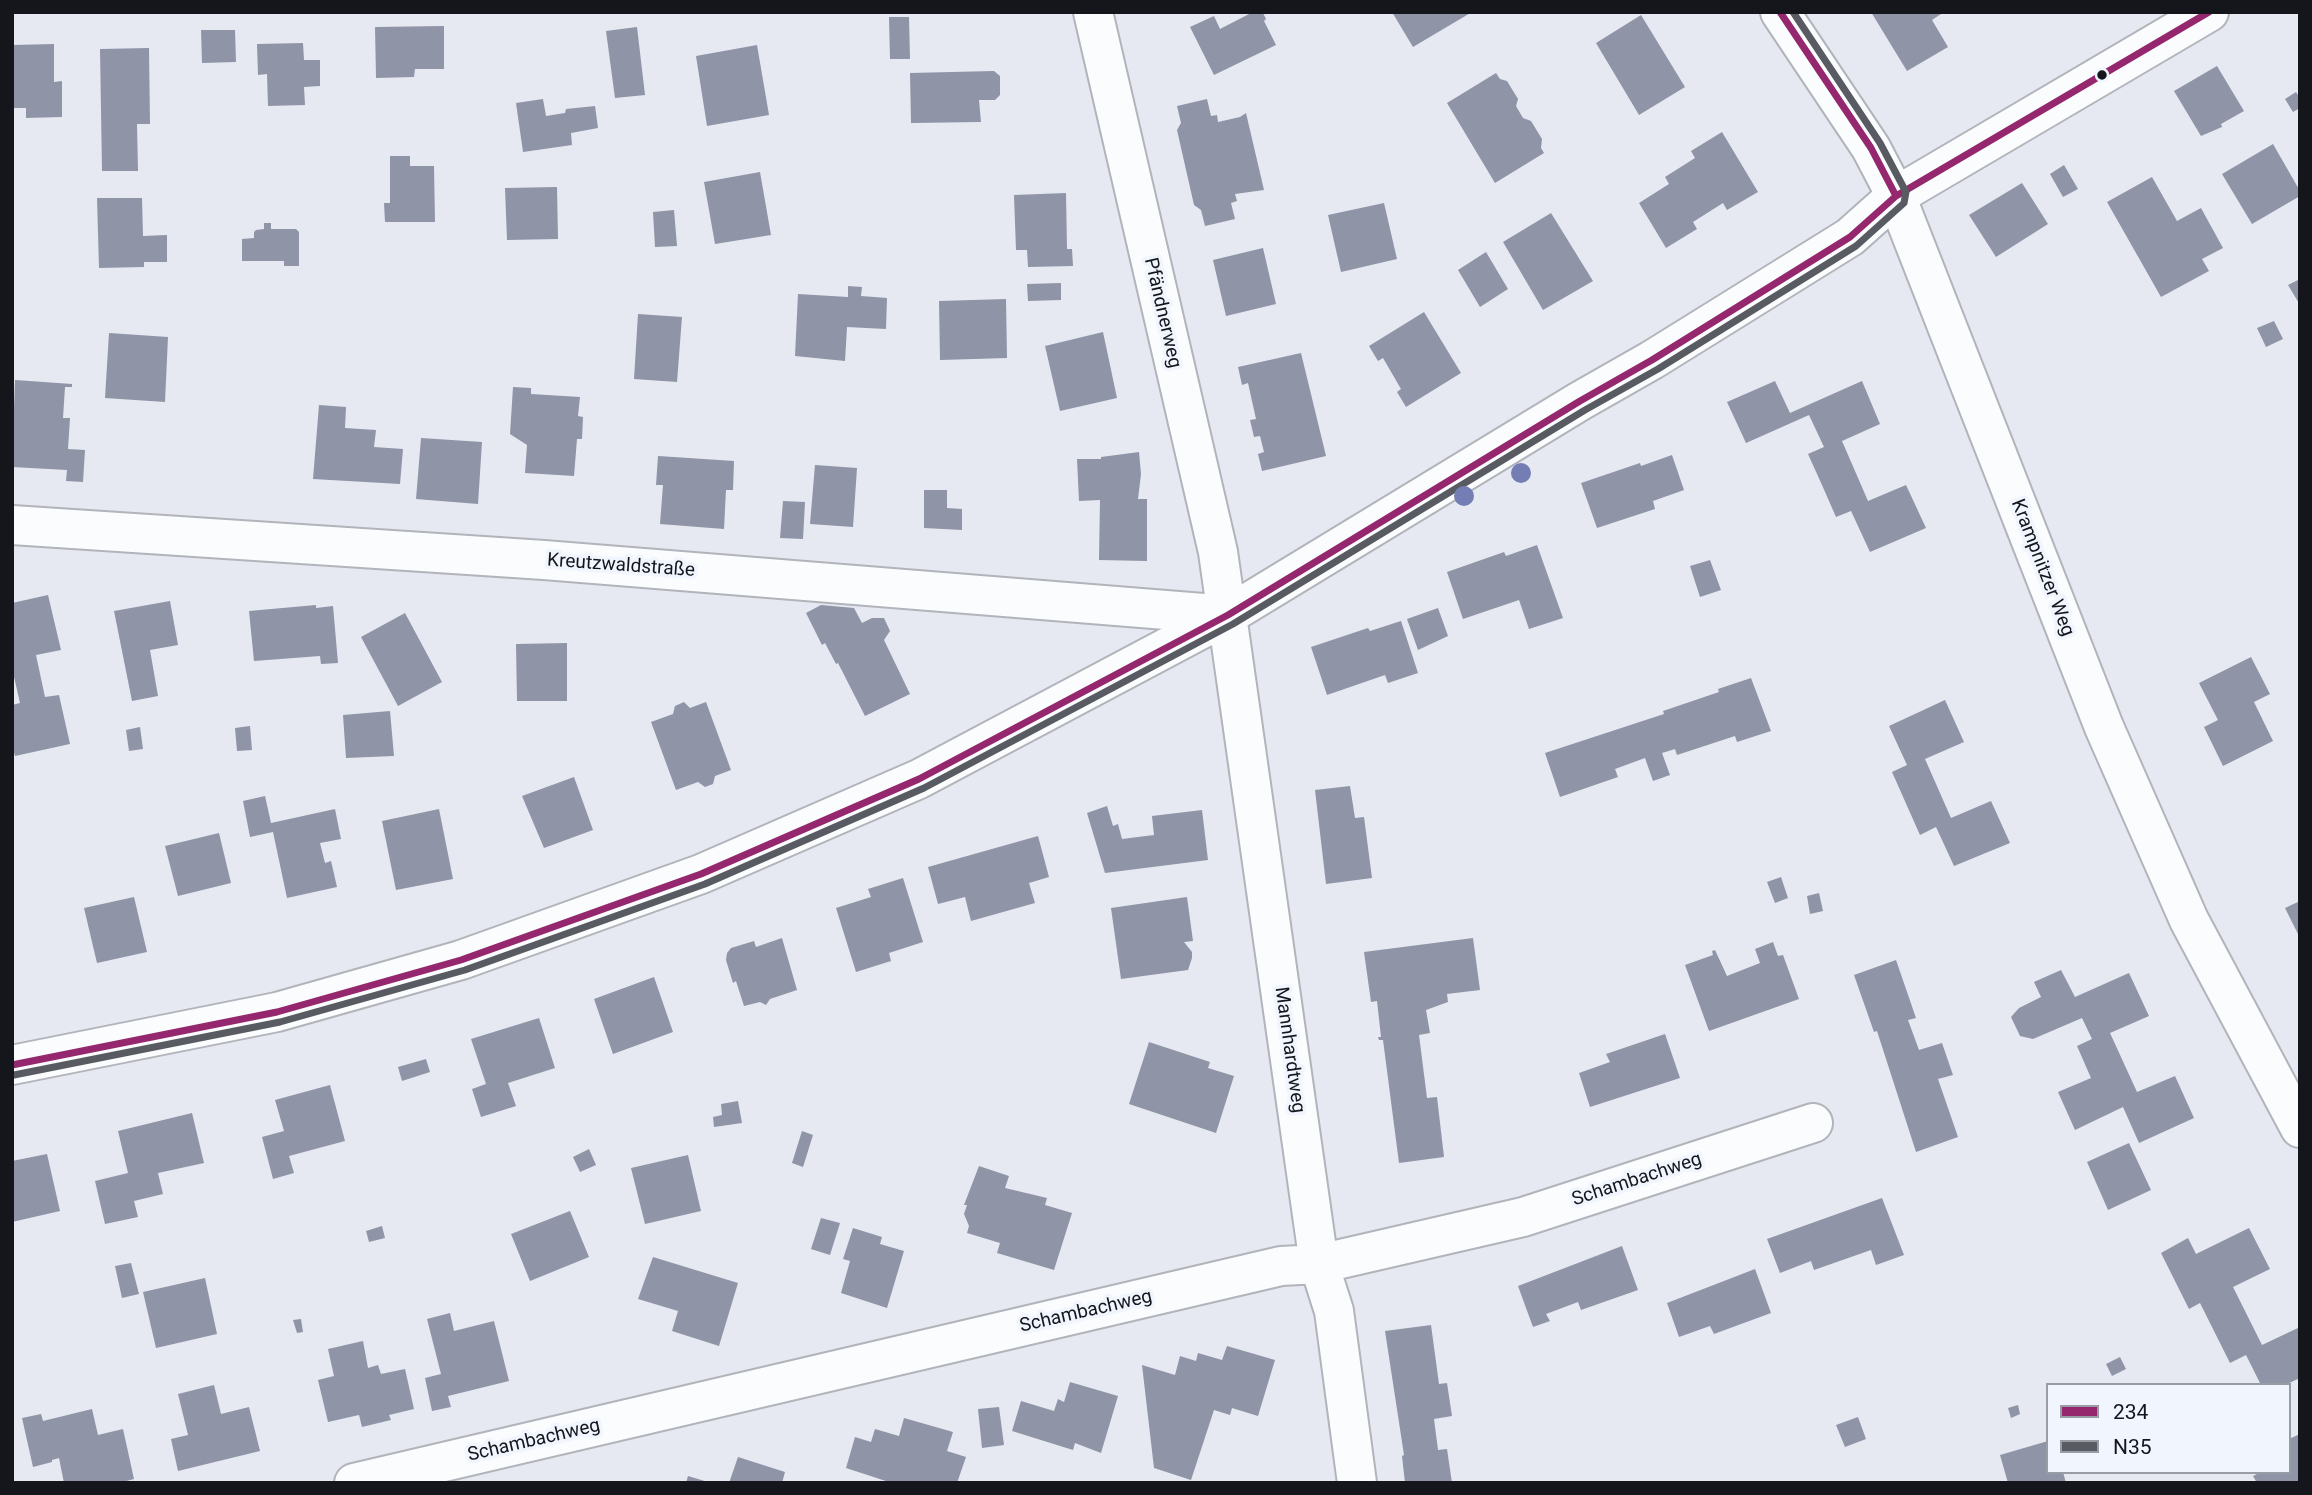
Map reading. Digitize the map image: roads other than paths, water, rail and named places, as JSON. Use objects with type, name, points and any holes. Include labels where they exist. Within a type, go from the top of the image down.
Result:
[{"type":"street","name":"Pfändnerweg","points":[[1093,12],[1218,552],[1228,615]]},
{"type":"street","name":"Krampnitzer Weg","points":[[1780,12],[1871,148],[1896,196],[2104,727],[2189,920],[2297,1117]]},
{"type":"street","points":[[12,1065],[276,1012],[461,960],[642,896],[802,831],[919,779],[1228,615],[1850,237],[1896,196],[2209,12]]},
{"type":"street","name":"Kreutzwaldstraße","points":[[12,525],[544,560],[1228,615]]},
{"type":"street","name":"Mannhardtweg","points":[[1228,615],[1320,1264],[1334,1311],[1357,1483]]},
{"type":"street","name":"Schambachweg","points":[[354,1483],[1281,1266],[1320,1264],[1523,1217],[1813,1123]]}]
